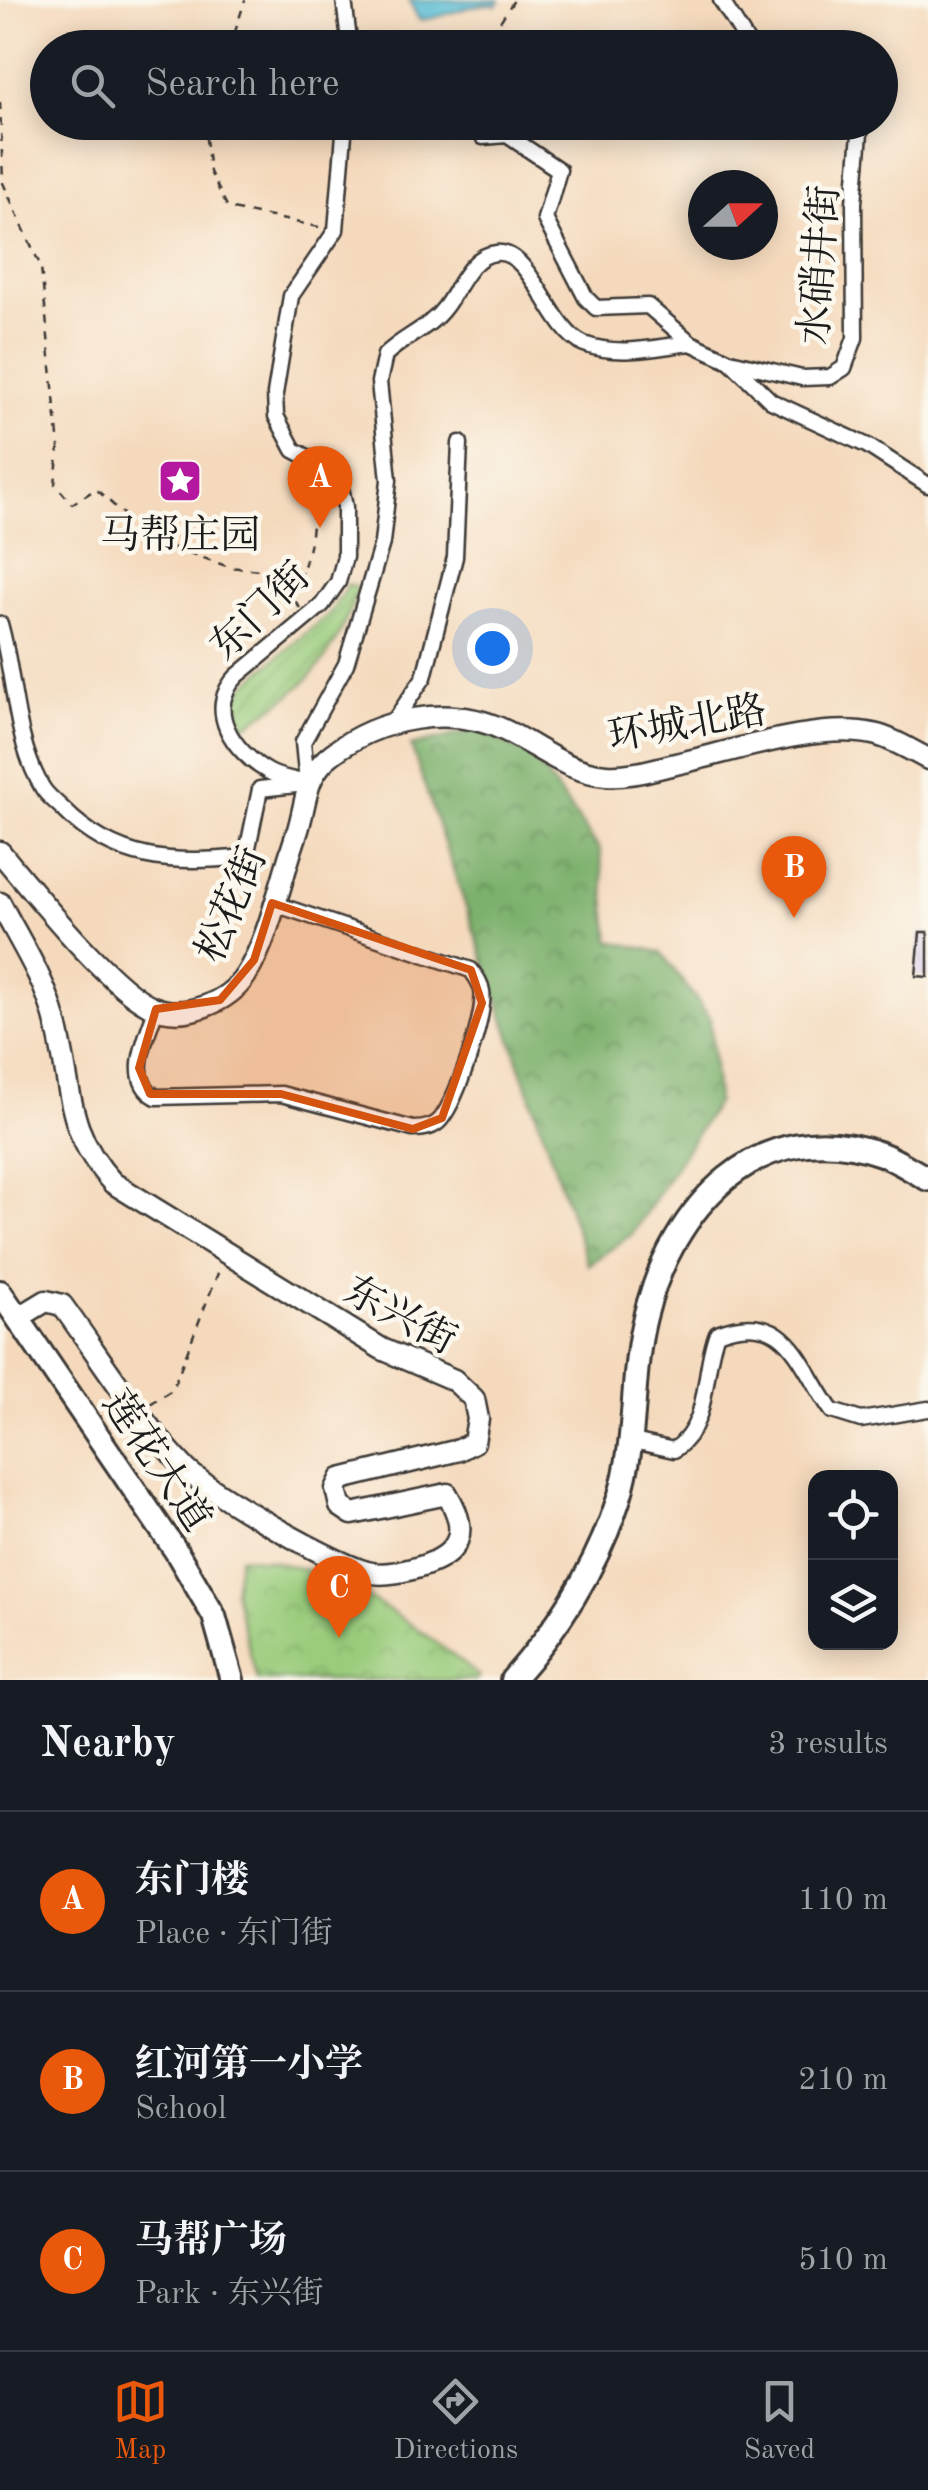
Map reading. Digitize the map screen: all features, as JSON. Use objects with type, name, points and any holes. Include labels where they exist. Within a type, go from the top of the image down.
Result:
[{"type":"main road","points":[[512,1680],[570,1607],[604,1542],[633,1441],[644,1320],[657,1277],[678,1230],[710,1190],[750,1161],[783,1148],[823,1144],[880,1154],[928,1179]]},
{"type":"main road","name":"莲花大道","points":[[0,1292],[176,1551],[214,1616],[232,1680]]},
{"type":"street","points":[[344,0],[348,30]]},
{"type":"street","points":[[721,0],[740,30]]},
{"type":"street","points":[[336,230],[344,140]]},
{"type":"street","points":[[514,140],[559,170],[549,192],[545,219],[586,298],[596,308],[606,310],[648,306],[691,344]]},
{"type":"street","name":"水硝井街","points":[[307,784],[303,742],[346,664],[382,543],[389,480],[379,368],[385,354],[426,327],[472,266],[495,253],[508,254],[520,264],[561,325],[582,344],[616,351],[691,344],[730,361],[819,379],[844,368],[854,338],[854,203],[859,140]]},
{"type":"street","name":"东门街","points":[[307,784],[270,773],[250,757],[226,730],[220,703],[224,689],[306,618],[338,582],[345,557],[346,507],[340,482],[332,470],[294,450],[276,416],[275,394],[290,296],[336,230]]},
{"type":"street","points":[[730,361],[771,401],[868,446],[928,485]]},
{"type":"street","points":[[392,724],[424,678],[455,557],[460,443]]},
{"type":"street","points":[[0,624],[26,746],[42,788],[83,829],[134,856],[209,861],[246,857],[260,788],[307,784]]},
{"type":"street","name":"环城北路","points":[[307,784],[319,764],[337,750],[392,724],[448,716],[482,721],[566,765],[610,776],[826,733],[876,734],[928,759]]},
{"type":"street","name":"松花街","points":[[156,1009],[202,1008],[235,988],[254,960],[300,822],[307,784]]},
{"type":"street","points":[[0,852],[57,920],[125,988],[156,1009],[140,1068],[144,1085],[156,1097],[281,1094],[412,1129],[424,1129],[442,1118],[474,1039],[482,1003],[482,990],[471,970],[272,903]]},
{"type":"street","name":"东兴街","points":[[0,903],[55,1018],[64,1077],[88,1156],[113,1183],[382,1349],[454,1380],[474,1399],[478,1419],[474,1442],[459,1450],[341,1479],[336,1489],[340,1506],[352,1514],[447,1494],[458,1514],[459,1534],[450,1552],[416,1567],[374,1574],[340,1563],[191,1474],[62,1305],[46,1301],[18,1318]]},
{"type":"street","points":[[633,1441],[674,1450],[692,1438],[703,1410],[706,1362],[717,1333],[740,1324],[770,1327],[802,1358],[832,1411],[861,1420],[928,1409]]},
{"type":"path","points":[[236,30],[245,0]]},
{"type":"path","points":[[495,30],[514,0]]},
{"type":"path","points":[[0,102],[4,183],[41,266],[59,447],[54,484],[72,504],[96,490],[150,539],[229,567],[304,574]]},
{"type":"path","points":[[206,140],[210,172],[228,208],[336,230]]},
{"type":"path","points":[[306,618],[292,595],[304,574],[313,528],[314,470],[309,457]]},
{"type":"path","points":[[139,1410],[172,1390],[225,1253]]},
{"type":"highlighted area","points":[[272,903],[471,970],[482,1003],[442,1118],[413,1129],[281,1094],[150,1094],[139,1068],[156,1009],[220,1000],[254,960]]},
{"type":"green space","points":[[348,584],[358,588],[328,654],[285,699],[243,727],[236,701],[245,685],[331,612]]},
{"type":"green space","points":[[478,729],[535,759],[600,850],[610,941],[661,952],[710,1018],[717,1102],[632,1234],[588,1265],[411,746]]},
{"type":"green space","points":[[239,1557],[306,1570],[368,1598],[479,1676],[476,1680],[257,1680],[234,1592]]},
{"type":"water","points":[[409,0],[500,0],[497,5],[419,20]]},
{"type":"building","points":[[920,932],[928,932],[928,977],[916,976]]},
{"type":"place","name":"马帮庄园","points":[[180,481]]},
{"type":"place","name":"东门楼","points":[[320,528]]},
{"type":"place","name":"红河第一小学","points":[[794,918]]},
{"type":"place","name":"马帮广场","points":[[339,1638]]}]
